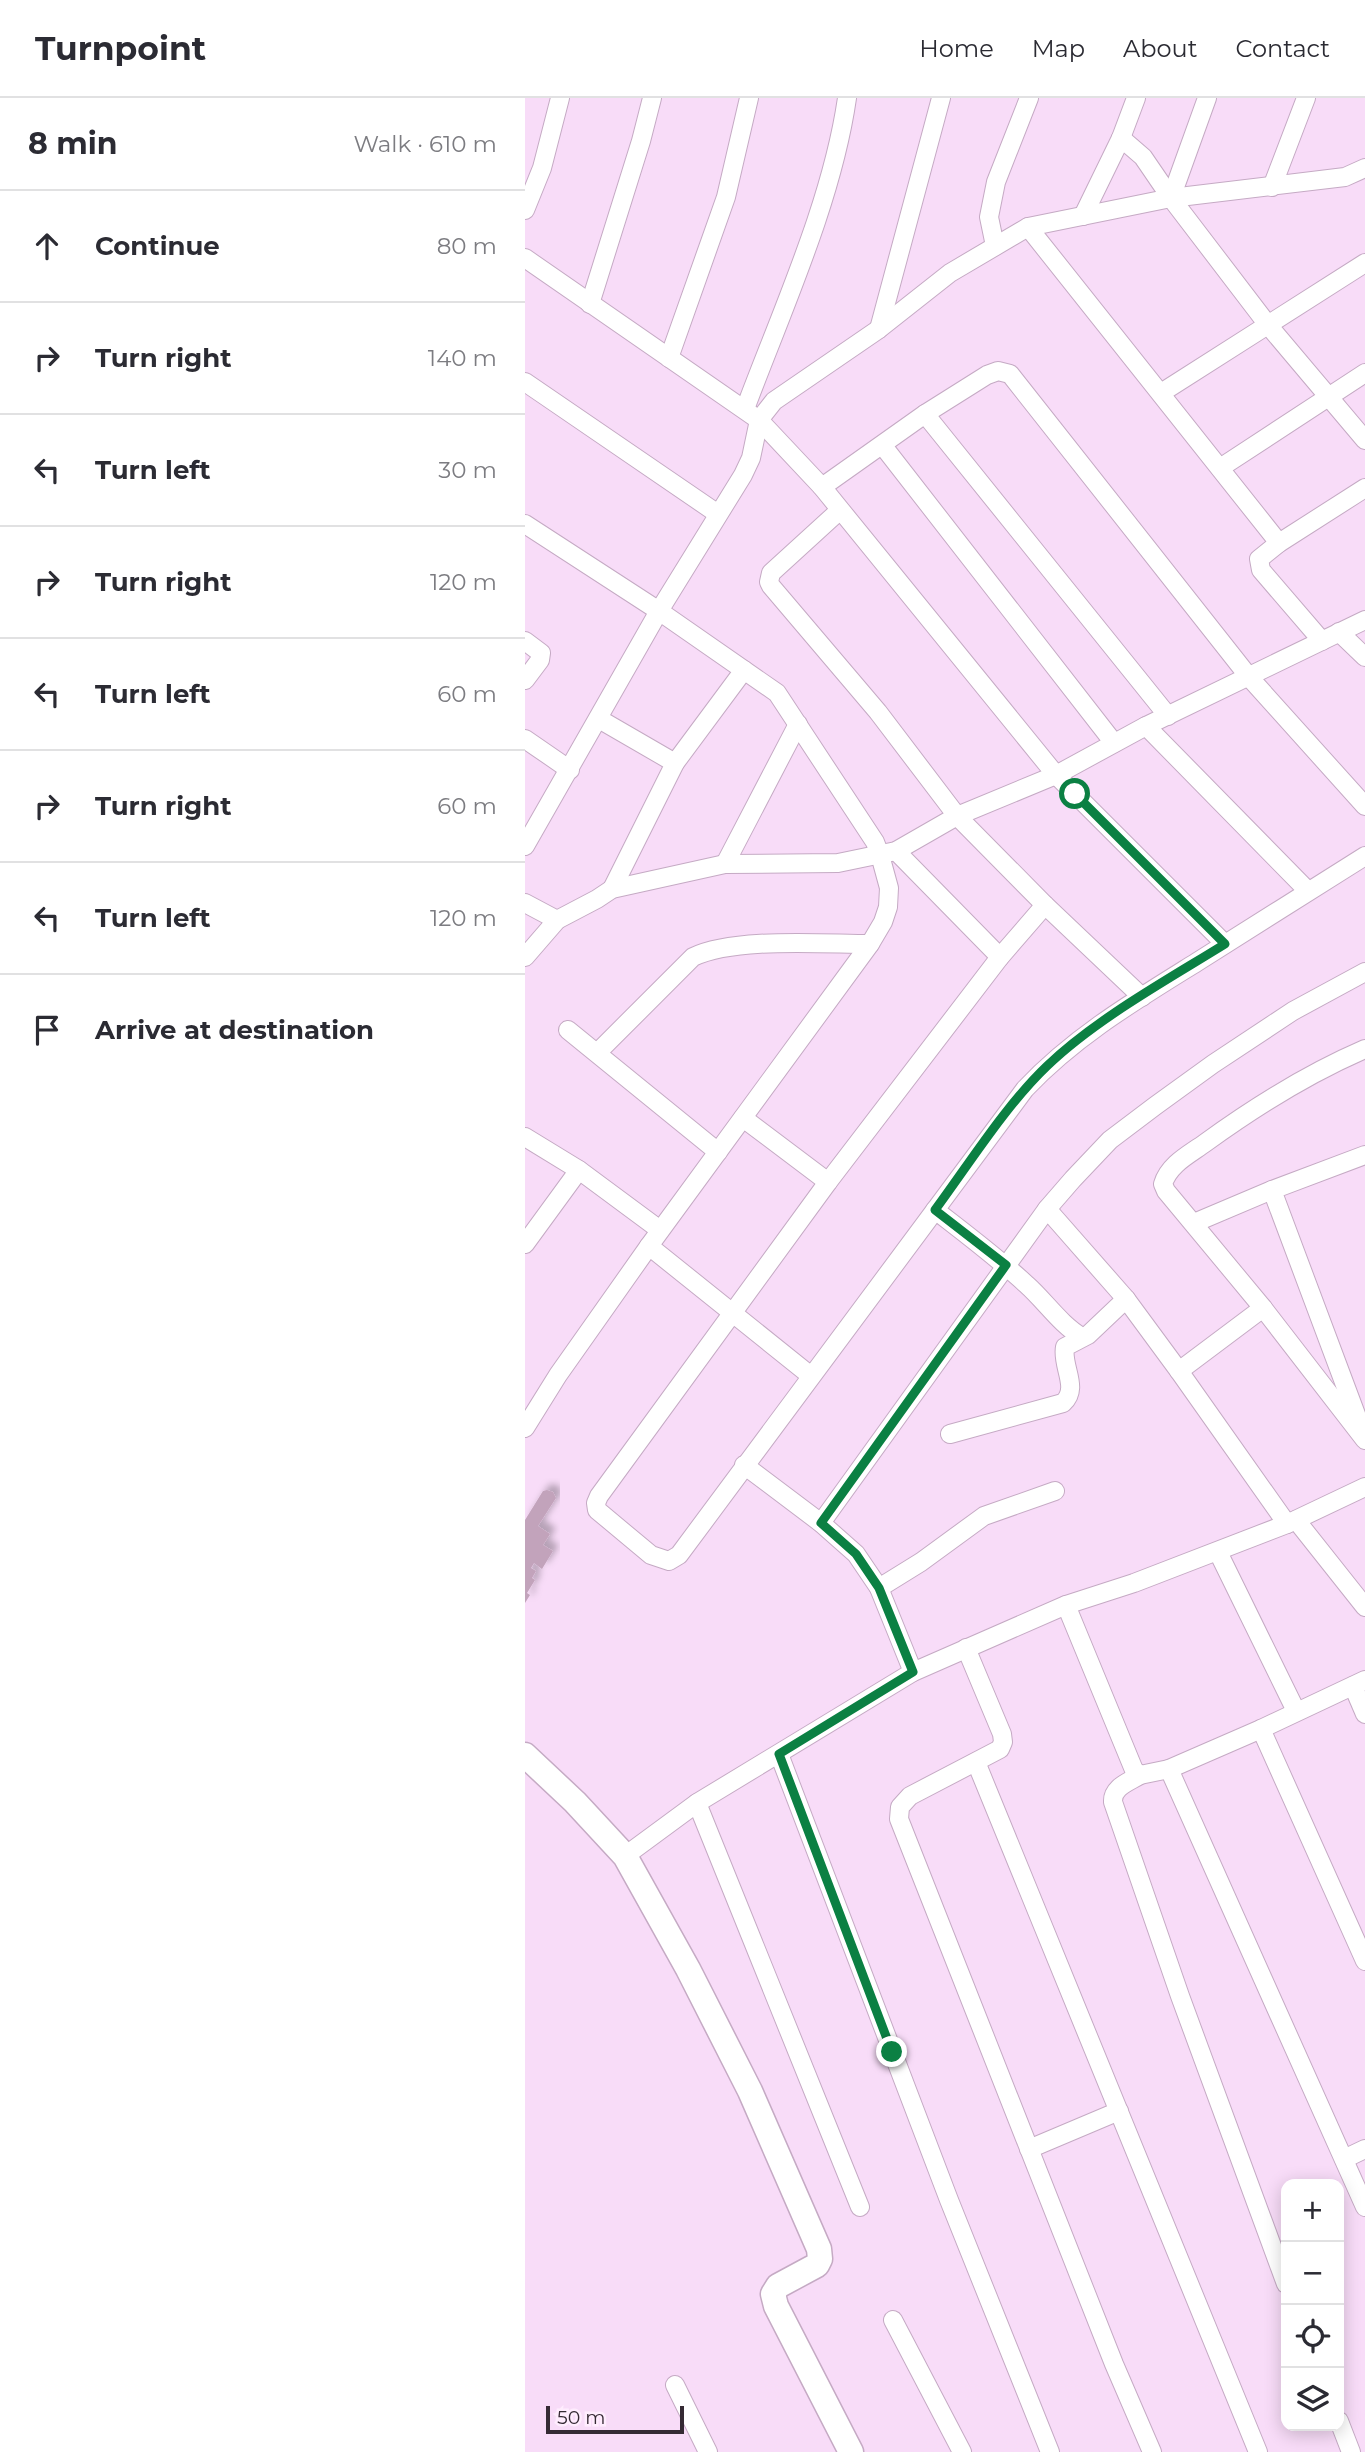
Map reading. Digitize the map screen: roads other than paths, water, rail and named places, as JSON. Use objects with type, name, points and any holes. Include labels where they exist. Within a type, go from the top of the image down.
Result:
[{"type":"street","points":[[525,210],[542,169],[560,98]]},
{"type":"street","points":[[590,303],[652,98]]},
{"type":"street","points":[[669,358],[726,197],[749,98]]},
{"type":"street","points":[[525,846],[659,611],[751,458],[752,415],[836,159],[847,98]]},
{"type":"street","points":[[879,329],[941,98]]},
{"type":"street","points":[[995,246],[989,217],[996,182],[1029,98]]},
{"type":"street","points":[[1083,216],[1121,138],[1136,98]]},
{"type":"street","points":[[1171,198],[1207,98]]},
{"type":"street","points":[[1272,187],[1306,98]]},
{"type":"street","points":[[1121,138],[1143,157],[1268,325],[1365,440]]},
{"type":"street","points":[[752,415],[765,409],[785,391],[879,329],[950,273],[1028,227],[1171,198],[1345,177],[1365,168]]},
{"type":"street","points":[[1028,227],[1279,543]]},
{"type":"street","points":[[525,258],[752,415],[822,487],[1056,775],[1225,944]]},
{"type":"street","points":[[1161,393],[1365,262]]},
{"type":"street","points":[[822,487],[925,414],[992,372],[1004,371],[1010,374],[1248,677],[1365,806]]},
{"type":"street","points":[[1220,468],[1365,373]]},
{"type":"street","points":[[525,382],[718,514]]},
{"type":"street","points":[[925,414],[1168,716]]},
{"type":"street","points":[[883,446],[1114,743]]},
{"type":"street","points":[[1322,641],[1259,566],[1261,556],[1365,488]]},
{"type":"street","points":[[840,510],[771,573],[769,582],[878,712],[957,816],[1142,997]]},
{"type":"street","points":[[525,524],[778,693],[875,842],[1000,957]]},
{"type":"street","points":[[525,957],[557,920],[612,889],[725,864],[838,863],[888,853],[957,816],[1056,775],[1146,726],[1365,620]]},
{"type":"street","points":[[1339,632],[1365,657]]},
{"type":"street","points":[[525,640],[541,653],[540,660],[525,680]]},
{"type":"street","points":[[612,889],[675,763],[744,670]]},
{"type":"street","points":[[599,719],[675,763]]},
{"type":"street","points":[[725,864],[797,724]]},
{"type":"street","points":[[1146,726],[1308,891]]},
{"type":"street","points":[[525,739],[570,770]]},
{"type":"street","points":[[525,1429],[558,1375],[660,1230],[870,944],[888,907],[888,853]]},
{"type":"street","points":[[1045,905],[1000,957],[828,1182],[599,1496],[597,1510],[651,1555],[669,1561],[679,1555],[1025,1089],[1047,1065],[1078,1040],[1142,997],[1365,856]]},
{"type":"street","points":[[525,903],[557,920]]},
{"type":"street","points":[[597,1053],[693,957],[708,950],[760,944],[870,944]]},
{"type":"street","points":[[821,1523],[1047,1209],[1110,1140],[1293,1011],[1365,972]]},
{"type":"street","points":[[568,1030],[718,1152]]},
{"type":"street","points":[[1365,1049],[1284,1089],[1238,1119],[1172,1167],[1163,1184],[1365,1439]]},
{"type":"street","points":[[743,1118],[828,1182]]},
{"type":"street","points":[[525,1137],[579,1170],[660,1230]]},
{"type":"street","points":[[1194,1223],[1365,1155]]},
{"type":"street","points":[[525,1244],[579,1170]]},
{"type":"street","points":[[1272,1190],[1365,1439]]},
{"type":"street","points":[[1047,1209],[1126,1299],[1291,1522],[1365,1607]]},
{"type":"street","points":[[935,1210],[1006,1265],[1082,1337]]},
{"type":"street","points":[[649,1246],[811,1376]]},
{"type":"street","points":[[950,1434],[1063,1403],[1070,1397],[1071,1390],[1064,1351],[1071,1342],[1088,1335],[1126,1299]]},
{"type":"street","points":[[1179,1371],[1262,1308]]},
{"type":"street","points":[[744,1465],[821,1523],[856,1554],[879,1588],[913,1672]]},
{"type":"street","points":[[625,1856],[697,1803],[913,1672],[1066,1605],[1218,1552],[1365,1487]]},
{"type":"street","points":[[879,1588],[921,1562],[984,1516],[1055,1490]]},
{"type":"street","points":[[1218,1552],[1296,1711]]},
{"type":"street","points":[[1066,1605],[1134,1770],[1140,1775]]},
{"type":"street","points":[[966,1648],[1003,1742],[1000,1749],[910,1796],[900,1807],[899,1819],[1114,2364],[1152,2452]]},
{"type":"street","points":[[1281,2270],[1180,1996],[1113,1802],[1113,1795],[1140,1775],[1169,1769],[1359,1683],[1365,1714]]},
{"type":"street","points":[[1261,1729],[1365,1961]]},
{"type":"street","points":[[779,1754],[949,2200],[1050,2452]]},
{"type":"street","points":[[525,1755],[575,1802],[625,1856],[688,1969],[750,2091],[820,2249],[821,2259],[817,2265],[778,2286],[773,2294],[776,2305],[851,2452]]},
{"type":"street","points":[[977,1762],[1258,2452]]},
{"type":"street","points":[[1169,1769],[1365,2207]]},
{"type":"street","points":[[697,1803],[860,2207]]},
{"type":"street","points":[[1029,2149],[1119,2111]]},
{"type":"street","points":[[1344,2159],[1365,2149]]},
{"type":"street","points":[[893,2320],[963,2452]]},
{"type":"street","points":[[675,2385],[708,2452]]},
{"type":"street","points":[[1343,2431],[1351,2452]]}]
